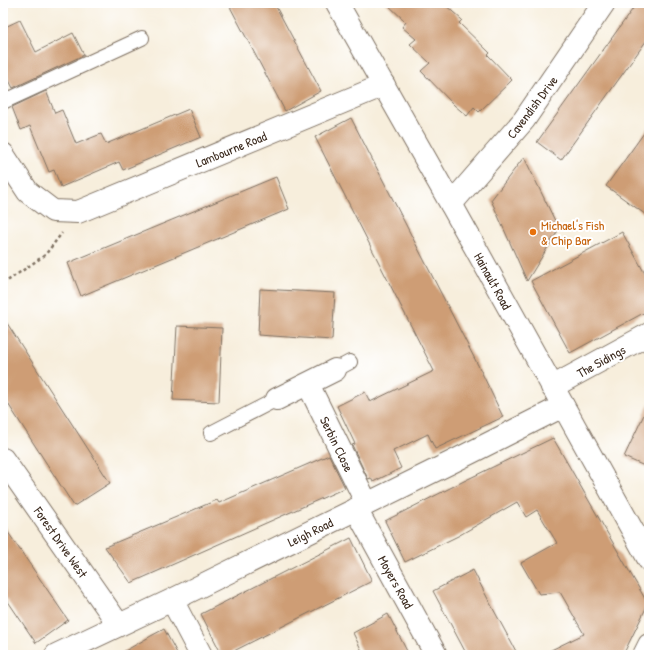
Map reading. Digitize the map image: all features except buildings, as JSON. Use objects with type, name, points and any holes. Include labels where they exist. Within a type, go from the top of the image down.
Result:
[{"type":"street","name":"Hainault Road","points":[[337,3],[451,204],[649,560]]},
{"type":"street","name":"Cavendish Drive","points":[[451,204],[524,120],[604,3]]},
{"type":"street","name":"Lambourne Road","points":[[3,154],[28,192],[53,211],[78,212],[384,85]]},
{"type":"street","name":"The Sidings","points":[[557,397],[649,334]]},
{"type":"street","points":[[278,399],[342,366]]},
{"type":"street","name":"Serbin Close","points":[[308,384],[362,507]]},
{"type":"street","name":"Leigh Road","points":[[56,655],[78,650],[119,625],[362,507],[557,397]]},
{"type":"street","name":"Forest Drive West","points":[[3,459],[119,625]]},
{"type":"street","name":"Moyers Road","points":[[362,507],[436,655]]},
{"type":"street","points":[[172,600],[201,655]]},
{"type":"street","points":[[644,655],[649,645]]},
{"type":"lane","points":[[3,102],[142,38]]},
{"type":"lane","points":[[211,433],[278,399]]},
{"type":"path","points":[[3,284],[45,255]]},
{"type":"place","name":"Michael's Fish & Chip Bar","points":[[533,232]]}]
